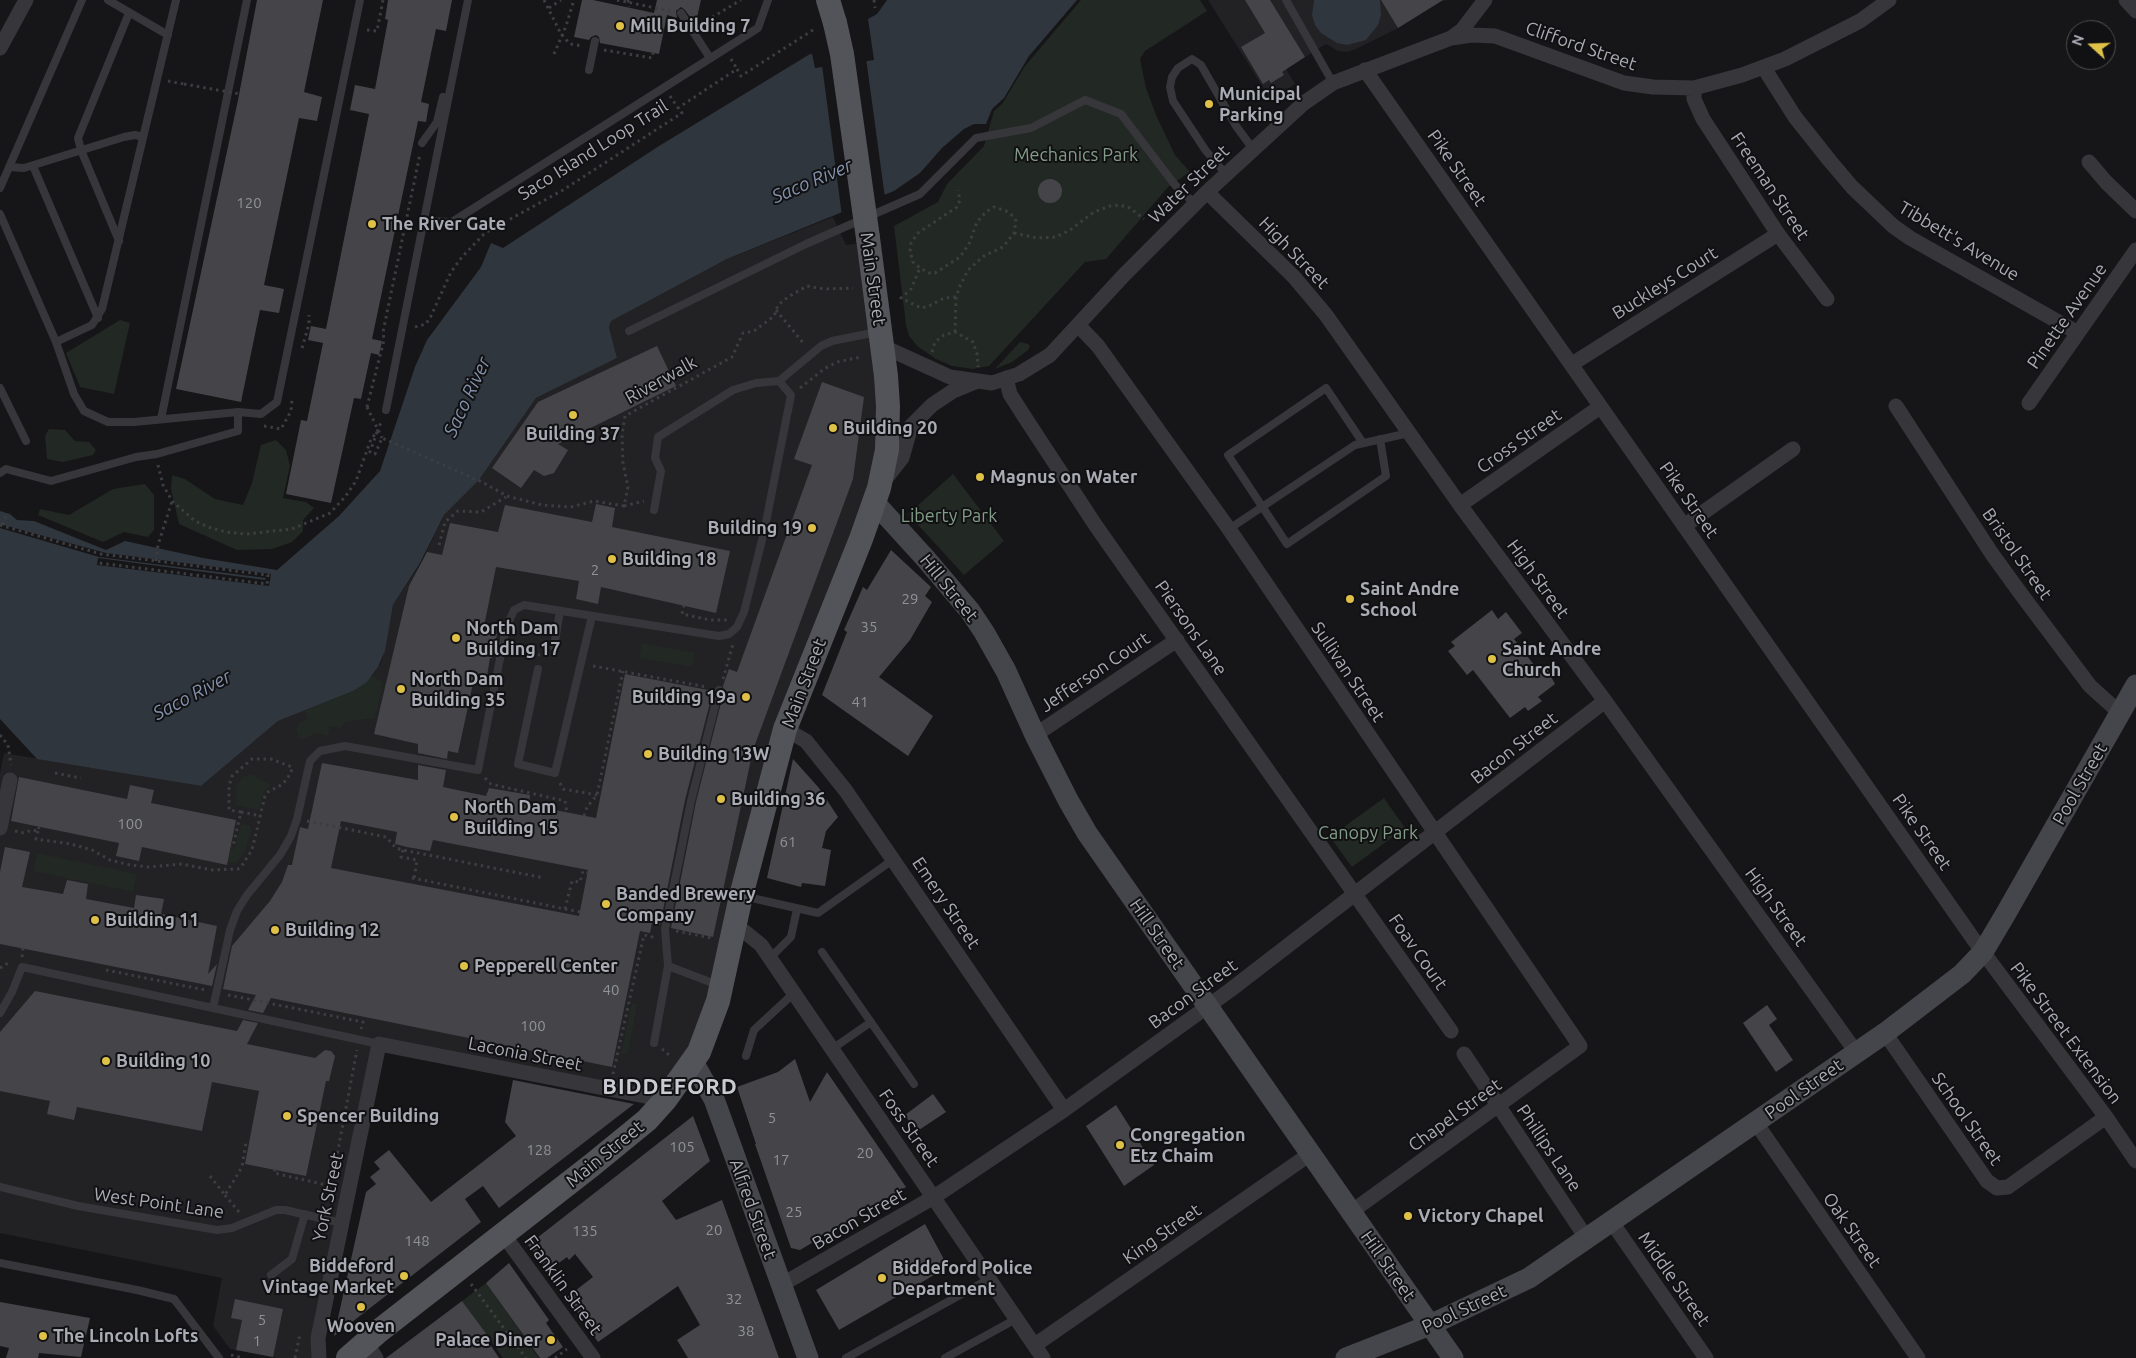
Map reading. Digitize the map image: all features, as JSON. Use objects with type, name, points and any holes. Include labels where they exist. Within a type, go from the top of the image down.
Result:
[{"type":"main road","name":"Main Street","points":[[348,1358],[371,1350],[459,1269],[647,1120],[665,1100],[693,1062],[708,1032],[718,1001],[725,934],[741,896],[772,771],[785,729],[877,495],[887,450],[886,376],[868,238],[842,54],[826,25],[828,0]]},
{"type":"main road","name":"Hill Street","points":[[877,495],[926,559],[975,618],[1006,671],[1035,735],[1087,833],[1453,1358]]},
{"type":"main road","name":"Pool Street","points":[[1346,1358],[1430,1325],[1529,1278],[1885,1033],[1969,968],[1983,952],[2136,685]]},
{"type":"main road","name":"Alfred Street","points":[[693,1062],[714,1099],[808,1358]]},
{"type":"street","points":[[0,48],[26,0]]},
{"type":"street","points":[[1451,38],[1462,30],[1485,0]]},
{"type":"street","name":"Clifford Street","points":[[1451,38],[1478,35],[1495,36],[1624,83],[1653,88],[1694,88],[1764,68],[1837,34],[1872,13],[1889,0]]},
{"type":"street","points":[[2126,0],[2136,11]]},
{"type":"street","name":"Water Street","points":[[976,376],[992,382],[1018,374],[1050,355],[1207,192],[1304,103],[1333,83],[1451,38]]},
{"type":"street","name":"Tibbett's Avenue","points":[[1764,68],[1795,116],[1830,161],[1852,187],[1893,226],[1910,238],[2078,333]]},
{"type":"street","name":"Pike Street","points":[[1365,70],[1983,952]]},
{"type":"street","name":"Freeman Street","points":[[1694,88],[1694,99],[1703,119],[1778,234],[1827,299]]},
{"type":"street","points":[[2088,162],[2136,211]]},
{"type":"street","name":"High Street","points":[[1207,192],[1306,291],[1326,315],[1460,505],[1605,701],[1856,1052]]},
{"type":"street","name":"Buckleys Court","points":[[1572,364],[1778,234]]},
{"type":"street","name":"Pinette Avenue","points":[[2029,403],[2136,250]]},
{"type":"street","name":"Sullivan Street","points":[[1078,324],[1098,346],[1229,529],[1580,1046]]},
{"type":"street","points":[[881,339],[937,372],[950,377],[976,376]]},
{"type":"street","points":[[877,495],[902,458],[912,426],[932,405],[976,376]]},
{"type":"street","name":"Piersons Lane","points":[[1006,378],[1010,394],[1096,526],[1355,894]]},
{"type":"street","name":"Bristol Street","points":[[1896,406],[1992,554],[2021,594],[2090,686],[2120,713]]},
{"type":"street","name":"Cross Street","points":[[1460,505],[1600,407]]},
{"type":"street","points":[[1684,526],[1793,449]]},
{"type":"street","name":"Jefferson Court","points":[[1035,735],[1177,640]]},
{"type":"street","name":"Bacon Street","points":[[781,1285],[934,1197],[1064,1110],[1207,1006],[1605,701]]},
{"type":"street","name":"Emery Street","points":[[785,729],[806,741],[846,791],[1064,1110]]},
{"type":"street","points":[[4,829],[10,780]]},
{"type":"street","name":"Foav Court","points":[[1355,894],[1450,1031]]},
{"type":"street","name":"Foss Street","points":[[725,934],[751,937],[761,945],[1039,1352]]},
{"type":"street","name":"Pike Street Extension","points":[[1983,952],[2106,1117],[2136,1161]]},
{"type":"street","name":"School Street","points":[[1885,1033],[1987,1181],[1997,1188],[2008,1187],[2106,1117]]},
{"type":"street","name":"Laconia Street","points":[[379,1044],[665,1100]]},
{"type":"street","name":"York Street","points":[[319,1358],[318,1338],[379,1044]]},
{"type":"street","name":"Chapel Street","points":[[1351,1212],[1580,1046]]},
{"type":"street","name":"Phillips Lane","points":[[1464,1054],[1587,1238]]},
{"type":"street","name":"Oak Street","points":[[1756,1122],[1918,1358]]},
{"type":"street","name":"King Street","points":[[1039,1352],[1310,1154]]},
{"type":"street","name":"Middle Street","points":[[1611,1221],[1706,1358]]},
{"type":"street","name":"Franklin Street","points":[[504,1234],[593,1358]]},
{"type":"lane","points":[[0,188],[82,0]]},
{"type":"lane","points":[[56,342],[87,328],[98,318],[102,309],[176,0]]},
{"type":"lane","points":[[161,419],[247,0]]},
{"type":"lane","points":[[0,214],[56,342],[74,394],[84,411],[108,422],[238,412],[261,414],[276,402],[360,0]]},
{"type":"lane","points":[[422,143],[437,122],[466,0]]},
{"type":"lane","points":[[386,410],[466,0]]},
{"type":"lane","points":[[422,221],[452,222],[758,28],[768,0]]},
{"type":"lane","points":[[1286,0],[1333,83]]},
{"type":"lane","points":[[113,1],[129,13],[168,35]]},
{"type":"lane","points":[[119,240],[78,143],[80,133],[129,13]]},
{"type":"lane","points":[[680,13],[710,58]]},
{"type":"lane","points":[[588,70],[595,42]]},
{"type":"lane","points":[[1226,174],[1206,151],[1173,101],[1170,87],[1172,77],[1178,68],[1188,60],[1197,61],[1236,126],[1253,149]]},
{"type":"lane","points":[[628,330],[806,244],[920,194],[976,138],[1031,128],[1084,100],[1121,114],[1175,185],[1195,204]]},
{"type":"lane","points":[[9,167],[24,168],[33,166],[124,137],[135,135],[143,137]]},
{"type":"lane","points":[[33,166],[98,318]]},
{"type":"lane","points":[[654,510],[660,471],[655,458],[658,437],[732,390],[778,381],[820,346],[832,341],[881,339]]},
{"type":"lane","points":[[214,1008],[229,931],[237,911],[247,895],[280,855],[291,836],[297,819],[310,761],[320,751],[345,746],[478,770],[498,662],[509,618],[514,610],[524,605],[719,636],[729,634],[737,627],[744,612],[764,532],[791,395],[778,381]]},
{"type":"lane","points":[[0,388],[26,441]]},
{"type":"lane","points":[[1363,443],[1326,388],[1228,455],[1287,544],[1386,476],[1380,439]]},
{"type":"lane","points":[[0,472],[6,470],[51,481],[238,431],[238,412]]},
{"type":"lane","points":[[1229,529],[1355,445],[1409,433]]},
{"type":"lane","points":[[554,647],[560,611]]},
{"type":"lane","points":[[538,669],[518,764],[555,773],[592,616]]},
{"type":"lane","points":[[654,1043],[668,966],[665,929],[691,801],[719,690]]},
{"type":"lane","points":[[741,896],[818,913],[894,859]]},
{"type":"lane","points":[[770,958],[790,937],[797,909]]},
{"type":"lane","points":[[822,952],[914,1084]]},
{"type":"lane","points":[[668,966],[720,986]]},
{"type":"lane","points":[[0,1013],[12,992],[22,967],[379,1044]]},
{"type":"lane","points":[[746,1056],[754,1030],[794,993]]},
{"type":"lane","points":[[832,1048],[871,1022]]},
{"type":"lane","name":"West Point Lane","points":[[0,1187],[78,1206],[217,1230],[232,1228],[276,1210],[305,1214],[342,1223]]},
{"type":"lane","points":[[271,1275],[292,1260],[305,1214]]},
{"type":"lane","points":[[0,1263],[174,1299],[219,1358]]},
{"type":"lane","points":[[846,1358],[989,1279]]},
{"type":"lane","points":[[945,1358],[1016,1318]]},
{"type":"path","points":[[544,0],[554,19]]},
{"type":"path","points":[[549,8],[560,0]]},
{"type":"path","points":[[554,54],[566,26],[574,0]]},
{"type":"path","points":[[617,0],[680,13]]},
{"type":"path","points":[[694,28],[741,0]]},
{"type":"path","points":[[874,0],[875,8]]},
{"type":"path","points":[[628,1],[629,8]]},
{"type":"path","name":"Saco Island Loop Trail","points":[[402,326],[418,328],[426,324],[432,316],[451,272],[462,257],[485,233],[563,190],[682,113],[678,108],[737,69],[742,76],[826,25]]},
{"type":"path","points":[[184,84],[240,94]]},
{"type":"path","points":[[422,143],[383,332],[384,340],[367,407],[382,438],[482,482],[507,496],[542,505],[571,507],[594,501],[624,506],[656,497]]},
{"type":"path","points":[[955,332],[957,297],[968,270],[984,256],[1003,247],[1014,233],[1016,221],[1006,210],[994,207],[986,212],[977,222],[969,244],[960,257],[945,268],[935,273],[929,273],[913,262],[910,251],[911,243],[918,233],[957,206],[960,200],[958,190]]},
{"type":"path","points":[[1014,233],[1038,238],[1056,237],[1085,220],[1094,212],[1110,206],[1120,205],[1130,208],[1144,219]]},
{"type":"path","points":[[919,270],[911,289],[900,298],[921,308],[944,298],[957,297]]},
{"type":"path","name":"Riverwalk","points":[[624,506],[628,487],[623,463],[622,434],[625,416],[732,356],[743,333],[754,331],[774,316],[778,306],[788,297],[808,286],[824,289],[853,288]]},
{"type":"path","points":[[776,310],[812,353]]},
{"type":"path","points":[[931,360],[935,342],[944,335],[955,332],[973,342],[977,354],[976,376]]},
{"type":"path","points":[[791,395],[824,369],[837,362],[861,357]]},
{"type":"path","points":[[382,438],[375,454],[370,452],[386,410]]},
{"type":"path","points":[[157,454],[163,485],[172,501],[195,521],[208,528],[226,532],[266,533],[292,529],[330,513],[356,481],[371,440],[377,432]]},
{"type":"path","points":[[439,545],[445,522],[458,511],[481,512],[507,496]]},
{"type":"path","points":[[156,561],[158,545],[172,501]]},
{"type":"path","points":[[6,515],[1,525],[101,554],[268,575],[267,584],[99,563]]},
{"type":"path","points":[[684,606],[682,614],[710,620],[740,621]]},
{"type":"path","points":[[495,646],[545,656]]},
{"type":"path","points":[[580,663],[719,690],[732,647]]},
{"type":"path","points":[[584,816],[586,807],[597,795],[623,671]]},
{"type":"path","points":[[0,735],[8,745],[11,763],[10,780]]},
{"type":"path","points":[[4,829],[24,833],[39,829],[36,839],[71,844],[92,850],[110,860],[130,865],[150,867],[182,864],[212,870],[238,869],[252,850],[261,816],[265,796],[268,792],[283,784],[291,773],[292,767],[271,760],[252,759],[232,776],[229,786],[230,810],[261,816]]},
{"type":"path","points":[[478,770],[491,784],[565,801],[567,813]]},
{"type":"path","points":[[55,773],[81,778]]},
{"type":"path","points":[[555,773],[563,789],[597,795]]},
{"type":"path","points":[[231,846],[233,846],[241,812]]},
{"type":"path","points":[[297,819],[386,837],[396,848],[402,850],[544,878]]},
{"type":"path","points":[[402,850],[401,857],[417,860],[413,878],[580,912]]},
{"type":"path","points":[[565,909],[572,881],[580,882],[583,871],[588,872]]},
{"type":"path","points":[[610,1090],[644,935],[652,937],[653,928],[725,934]]},
{"type":"path","points":[[0,968],[22,953],[32,955]]},
{"type":"path","points":[[100,969],[363,1022],[335,1167]]},
{"type":"path","points":[[225,1195],[242,1167],[246,1142]]},
{"type":"path","points":[[275,1169],[274,1173],[331,1186]]},
{"type":"path","points":[[210,1176],[237,1210]]},
{"type":"path","points":[[325,1219],[333,1176]]},
{"type":"path","points":[[459,1269],[526,1358]]},
{"type":"path","points":[[295,1358],[301,1330]]},
{"type":"shaded area","points":[[1208,0],[1448,0],[1442,1],[1398,28],[1356,49],[1347,52],[1338,51],[1326,44],[1286,69],[1295,84],[1271,100]]},
{"type":"shaded area","points":[[833,217],[846,245],[868,242],[888,430],[811,661],[720,985],[665,1100],[379,1044],[314,1358],[277,1358],[230,1349],[213,1326],[222,1278],[0,1233],[0,773],[4,753],[201,786],[278,721],[361,687],[372,676],[382,661],[393,605],[421,563],[444,515],[479,480],[536,398],[617,358],[609,327],[610,321],[727,259]]},
{"type":"green space","name":"Mechanics Park","points":[[1081,0],[1200,0],[1207,11],[1145,51],[1140,59],[1146,88],[1156,115],[1175,155],[1190,172],[1169,186],[1106,259],[1085,262],[989,366],[973,369],[952,366],[936,359],[917,346],[909,336],[894,226],[938,202],[947,184],[984,146],[994,111],[1002,104],[1025,66]]},
{"type":"green space","points":[[120,320],[130,323],[114,394],[80,387],[66,353]]},
{"type":"green space","points":[[1020,342],[1030,346],[1028,350],[1012,362],[995,369]]},
{"type":"green space","points":[[49,429],[65,430],[75,441],[89,442],[96,450],[93,455],[63,462],[47,459],[45,436]]},
{"type":"green space","points":[[276,440],[286,450],[290,466],[283,498],[306,502],[314,508],[303,520],[303,531],[292,542],[272,549],[237,550],[179,524],[171,489],[172,475],[185,479],[215,499],[243,505],[252,483],[261,445]]},
{"type":"green space","name":"Liberty Park","points":[[953,474],[1004,541],[964,575],[908,514]]},
{"type":"green space","points":[[145,484],[154,495],[154,530],[148,537],[124,532],[103,542],[38,515],[40,509],[69,515],[113,489]]},
{"type":"green space","points":[[642,643],[695,653],[692,667],[639,658]]},
{"type":"green space","points":[[372,676],[383,682],[375,718],[345,722],[341,728],[330,726],[328,736],[315,733],[303,740],[299,737],[296,731],[298,724],[308,718],[304,711],[353,691]]},
{"type":"green space","points":[[251,774],[271,785],[264,792],[259,810],[236,805],[237,785],[243,777]]},
{"type":"green space","name":"Canopy Park","points":[[1384,798],[1405,828],[1352,867],[1330,837]]},
{"type":"green space","points":[[241,824],[249,825],[252,830],[244,853],[236,863],[228,862],[231,849],[234,849]]},
{"type":"green space","points":[[37,853],[137,874],[133,892],[33,871]]},
{"type":"green space","points":[[632,1003],[637,1005],[628,1053],[621,1054]]},
{"type":"green space","points":[[486,1283],[539,1358],[503,1358],[462,1301]]},
{"type":"water","name":"Saco River","points":[[887,0],[1077,0],[1029,56],[1004,98],[992,109],[986,124],[974,124],[964,129],[942,148],[920,173],[894,191],[727,259],[611,321],[609,327],[617,358],[536,398],[479,480],[444,515],[420,563],[393,605],[385,651],[378,667],[367,682],[353,691],[278,721],[201,786],[37,759],[0,719],[0,511],[10,514],[17,520],[34,521],[106,550],[125,541],[203,558],[277,570],[339,516],[380,471],[415,367],[427,340],[481,267],[491,243],[503,248],[659,146],[810,54],[812,54],[815,68],[874,60],[868,19],[877,14]]},
{"type":"water","points":[[1314,0],[1380,0],[1381,15],[1378,25],[1366,40],[1347,45],[1337,43],[1321,33],[1315,25],[1312,15]]},
{"type":"pier","points":[[866,58],[885,198],[842,216],[822,65]]},
{"type":"pier","points":[[0,524],[106,553],[271,574],[269,586],[97,565],[98,558],[265,580],[266,578],[99,557],[0,528]]},
{"type":"building","points":[[257,0],[323,0],[304,92],[322,97],[317,121],[299,118],[264,285],[284,289],[279,313],[260,310],[241,402],[176,389],[238,100]]},
{"type":"building","name":"The River Gate","points":[[388,0],[452,0],[446,31],[436,29],[421,102],[429,104],[426,122],[418,121],[372,339],[382,341],[379,355],[371,353],[361,399],[354,398],[331,503],[286,494],[301,420],[307,421],[323,343],[308,340],[311,326],[326,329],[369,114],[350,110],[355,85],[375,89],[388,20],[385,19]]},
{"type":"building","name":"Mill Building 7","points":[[582,0],[593,0],[654,13],[657,0],[701,0],[696,22],[681,7],[676,11],[677,18],[667,15],[659,54],[600,43],[599,37],[596,35],[589,40],[574,37]]},
{"type":"building","points":[[1245,0],[1270,0],[1305,57],[1282,72],[1284,75],[1271,83],[1269,80],[1263,84],[1241,47],[1265,33]]},
{"type":"building","points":[[1381,0],[1443,0],[1398,28]]},
{"type":"building","points":[[1050,179],[1058,183],[1062,191],[1058,199],[1050,203],[1042,199],[1038,191],[1042,183]]},
{"type":"building","name":"Building 37","points":[[657,346],[676,386],[558,444],[568,450],[554,473],[544,476],[534,470],[521,488],[492,468],[538,402]]},
{"type":"building","points":[[822,382],[864,397],[853,479],[753,750],[713,937],[671,928],[696,802],[724,691],[723,686],[729,669],[737,672],[812,465],[794,459]]},
{"type":"building","points":[[596,504],[615,508],[612,527],[730,551],[716,613],[601,587],[598,604],[576,599],[579,581],[496,567],[483,631],[497,634],[495,646],[492,658],[490,658],[487,676],[475,674],[458,753],[448,751],[447,759],[418,753],[418,744],[374,734],[409,586],[427,552],[442,555],[450,523],[498,532],[505,505],[592,522]]},
{"type":"building","points":[[891,550],[931,587],[925,596],[932,602],[910,640],[879,677],[933,716],[908,756],[822,695],[847,632],[844,630],[863,587],[867,590]]},
{"type":"building","name":"Saint Andre Church","points":[[1492,610],[1498,619],[1506,612],[1522,633],[1514,639],[1541,674],[1547,669],[1555,684],[1538,697],[1542,701],[1528,711],[1525,707],[1510,718],[1473,670],[1467,675],[1448,651],[1455,646],[1451,642]]},
{"type":"building","points":[[625,674],[713,691],[685,800],[660,925],[652,923],[650,933],[640,931],[612,1067],[271,998],[263,1013],[248,1010],[256,995],[223,989],[232,946],[270,901],[282,882],[288,865],[292,865],[300,827],[308,829],[322,763],[418,780],[418,765],[446,770],[443,787],[486,796],[489,788],[530,795],[529,805],[596,818]],"holes":[[[341,821],[397,832],[395,844],[407,847],[430,851],[433,840],[588,870],[579,916],[331,868]]]},
{"type":"building","points":[[793,759],[819,788],[838,817],[826,831],[822,848],[831,850],[825,886],[802,883],[801,887],[767,878]]},
{"type":"building","points":[[19,777],[127,799],[130,785],[154,790],[151,803],[236,820],[227,865],[142,847],[139,861],[116,856],[119,843],[11,821]]},
{"type":"building","name":"Building 11","points":[[5,847],[30,852],[22,887],[63,894],[67,880],[88,884],[86,899],[134,908],[136,895],[164,899],[161,914],[217,926],[208,974],[217,964],[212,986],[0,944],[0,872]]},
{"type":"building","name":"Building 10","points":[[35,991],[237,1031],[243,1020],[258,1023],[247,1044],[315,1058],[325,1050],[331,1051],[335,1056],[329,1081],[326,1081],[306,1176],[245,1164],[259,1091],[212,1082],[202,1131],[77,1107],[74,1120],[47,1114],[50,1101],[0,1091],[0,1032]]},
{"type":"building","points":[[1767,1005],[1777,1019],[1769,1025],[1793,1060],[1776,1072],[1743,1023]]},
{"type":"building","points":[[795,1059],[810,1102],[827,1072],[906,1187],[800,1250],[791,1248],[737,1087],[778,1072]]},
{"type":"building","points":[[513,1080],[634,1104],[499,1208],[483,1186],[465,1199],[481,1222],[334,1336],[366,1192],[376,1184],[370,1177],[380,1169],[374,1162],[389,1150],[431,1202],[516,1136],[505,1122]]},
{"type":"building","points":[[933,1094],[946,1112],[916,1132],[905,1115]]},
{"type":"building","name":"Congregation Etz Chaim","points":[[1116,1105],[1154,1165],[1124,1186],[1086,1126]]},
{"type":"building","points":[[693,1116],[710,1161],[662,1201],[676,1220],[722,1200],[779,1358],[688,1358],[677,1340],[700,1325],[678,1286],[598,1342],[567,1297],[593,1277],[575,1254],[569,1260],[567,1257],[548,1271],[528,1245]]},
{"type":"building","name":"Biddeford Police Department","points":[[925,1224],[948,1267],[839,1330],[816,1290]]},
{"type":"building","points":[[509,1263],[549,1320],[546,1323],[563,1347],[547,1358],[540,1358],[486,1283]]},
{"type":"building","points":[[235,1299],[283,1309],[273,1357],[236,1350],[242,1320],[231,1318]]},
{"type":"building","points":[[462,1301],[490,1339],[488,1341],[499,1358],[386,1358]]},
{"type":"building","name":"The Lincoln Lofts","points":[[0,1302],[90,1318],[81,1357],[39,1353],[38,1358],[6,1358],[9,1348],[0,1346]]},
{"type":"place","name":"Mill Building 7","points":[[620,26]]},
{"type":"place","name":"Municipal Parking","points":[[1209,104]]},
{"type":"place","name":"The River Gate","points":[[372,224]]},
{"type":"place","name":"Building 37","points":[[573,415]]},
{"type":"place","name":"Building 20","points":[[833,428]]},
{"type":"place","name":"Magnus on Water","points":[[980,477]]},
{"type":"place","name":"Building 19","points":[[812,528]]},
{"type":"place","name":"Building 18","points":[[612,559]]},
{"type":"place","name":"Saint Andre School","points":[[1350,599]]},
{"type":"place","name":"North Dam Building 17","points":[[456,638]]},
{"type":"place","name":"Saint Andre Church","points":[[1492,659]]},
{"type":"place","name":"North Dam Building 35","points":[[401,689]]},
{"type":"place","name":"Building 19a","points":[[746,697]]},
{"type":"place","name":"Building 13W","points":[[648,754]]},
{"type":"place","name":"Building 36","points":[[721,799]]},
{"type":"place","name":"North Dam Building 15","points":[[454,817]]},
{"type":"place","name":"Banded Brewery Company","points":[[606,904]]},
{"type":"place","name":"Building 11","points":[[95,920]]},
{"type":"place","name":"Building 12","points":[[275,930]]},
{"type":"place","name":"Pepperell Center","points":[[464,966]]},
{"type":"place","name":"Building 10","points":[[106,1061]]},
{"type":"place","name":"Spencer Building","points":[[287,1116]]},
{"type":"place","name":"Congregation Etz Chaim","points":[[1120,1145]]},
{"type":"place","name":"Victory Chapel","points":[[1408,1216]]},
{"type":"place","name":"Biddeford Vintage Market","points":[[404,1276]]},
{"type":"place","name":"Biddeford Police Department","points":[[882,1278]]},
{"type":"place","name":"Wooven","points":[[361,1307]]},
{"type":"place","name":"The Lincoln Lofts","points":[[43,1336]]},
{"type":"place","name":"Palace Diner","points":[[551,1340]]},
{"type":"district","name":"BIDDEFORD","points":[[670,1087]]}]
